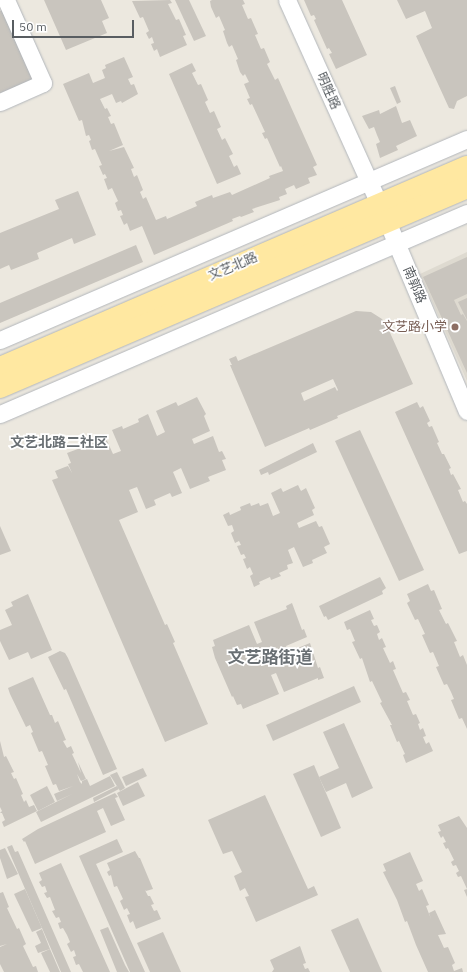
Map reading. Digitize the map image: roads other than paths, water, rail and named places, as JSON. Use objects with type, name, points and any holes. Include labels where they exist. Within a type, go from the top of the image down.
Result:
[{"type":"main road","name":"文艺北路","points":[[0,386],[382,213],[467,167]]},
{"type":"main road","name":"文艺北路","points":[[0,368],[382,213],[467,187]]},
{"type":"street","points":[[0,102],[43,83],[6,0]]},
{"type":"street","name":"明胜路","points":[[287,0],[368,182]]},
{"type":"street","points":[[0,340],[467,140]]},
{"type":"street","name":"南郭路","points":[[368,182],[396,243],[467,411]]},
{"type":"street","points":[[0,414],[467,212]]},
{"type":"place","name":"文艺路小学","points":[[455,327]]},
{"type":"district","name":"文艺北路二社区","points":[[59,442]]},
{"type":"district","name":"文艺路街道","points":[[270,658]]}]
